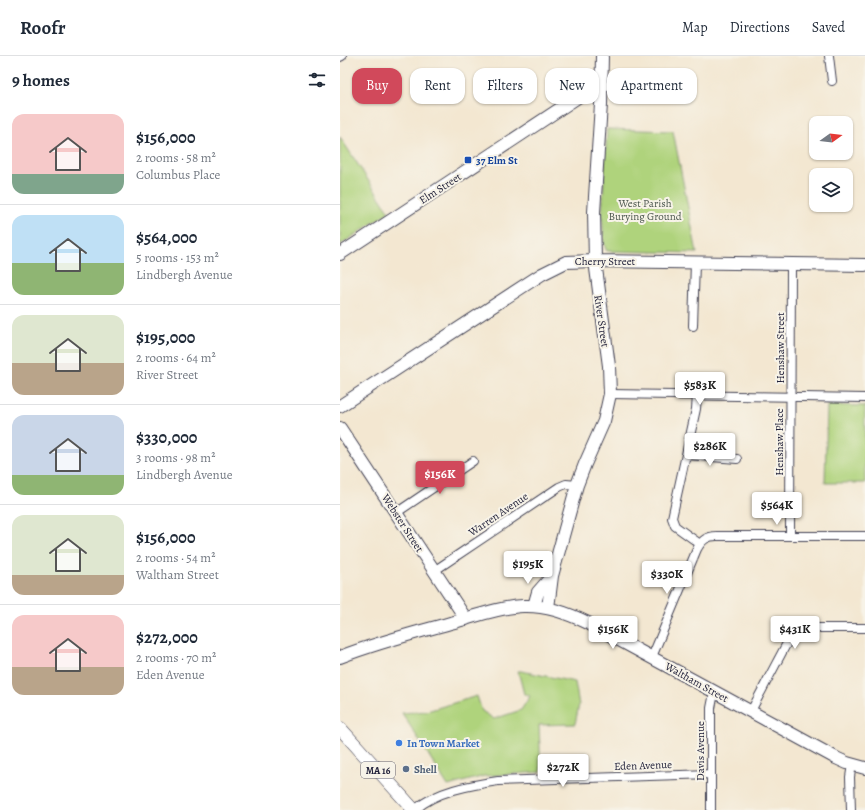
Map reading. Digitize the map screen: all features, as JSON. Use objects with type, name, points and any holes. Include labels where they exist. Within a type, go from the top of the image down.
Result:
[{"type":"main road","name":"MA 16","points":[[340,728],[414,810]]},
{"type":"street","name":"River Street","points":[[548,608],[552,576],[577,485],[584,464],[604,421],[610,394],[609,366],[595,261],[594,212],[602,86],[602,56]]},
{"type":"street","points":[[829,56],[832,81]]},
{"type":"street","points":[[602,86],[607,86]]},
{"type":"street","name":"Elm Street","points":[[340,254],[584,93],[593,88],[602,86]]},
{"type":"street","name":"Cherry Street","points":[[340,406],[547,270],[566,262],[695,262],[865,265]]},
{"type":"street","points":[[693,326],[695,262]]},
{"type":"street","name":"Henshaw Street","points":[[610,394],[790,397],[791,264]]},
{"type":"street","points":[[697,396],[696,409],[672,518],[676,526],[700,544]]},
{"type":"street","points":[[790,397],[865,398]]},
{"type":"street","name":"Henshaw Place","points":[[790,397],[790,536]]},
{"type":"street","name":"Webster Street","points":[[340,428],[466,619]]},
{"type":"street","points":[[686,455],[737,459]]},
{"type":"street","points":[[396,513],[473,461]]},
{"type":"street","name":"Warren Avenue","points":[[434,571],[559,487],[566,484],[577,485]]},
{"type":"street","points":[[652,657],[700,544],[706,538],[714,536],[865,536]]},
{"type":"street","name":"River Street","points":[[534,606],[538,592],[552,576]]},
{"type":"street","name":"Waltham Street","points":[[340,656],[401,637],[511,607],[534,606],[548,608],[582,620],[836,758],[865,768]]},
{"type":"street","points":[[751,712],[787,643],[793,635],[800,630],[808,628],[865,628]]},
{"type":"street","name":"Davis Avenue","points":[[711,810],[711,708],[716,692]]},
{"type":"street","points":[[851,810],[850,777],[852,764]]},
{"type":"street","name":"Eden Avenue","points":[[414,810],[426,801],[453,791],[498,781],[711,774]]},
{"type":"green space","name":"West Parish Burying Ground","points":[[607,129],[673,131],[697,253],[606,250],[604,244],[602,214]]},
{"type":"green space","points":[[340,137],[389,212],[340,245]]},
{"type":"green space","points":[[827,405],[865,406],[865,483],[825,483]]},
{"type":"green space","points":[[518,671],[575,682],[579,705],[575,724],[539,725],[541,772],[484,776],[448,786],[402,713],[427,711],[477,696],[482,711],[494,719],[521,710],[530,696],[524,694]]},
{"type":"place","name":"37 Elm St","points":[[468,160]]},
{"type":"place","name":"In Town Market","points":[[399,743]]},
{"type":"place","name":"Shell","points":[[406,769]]}]
